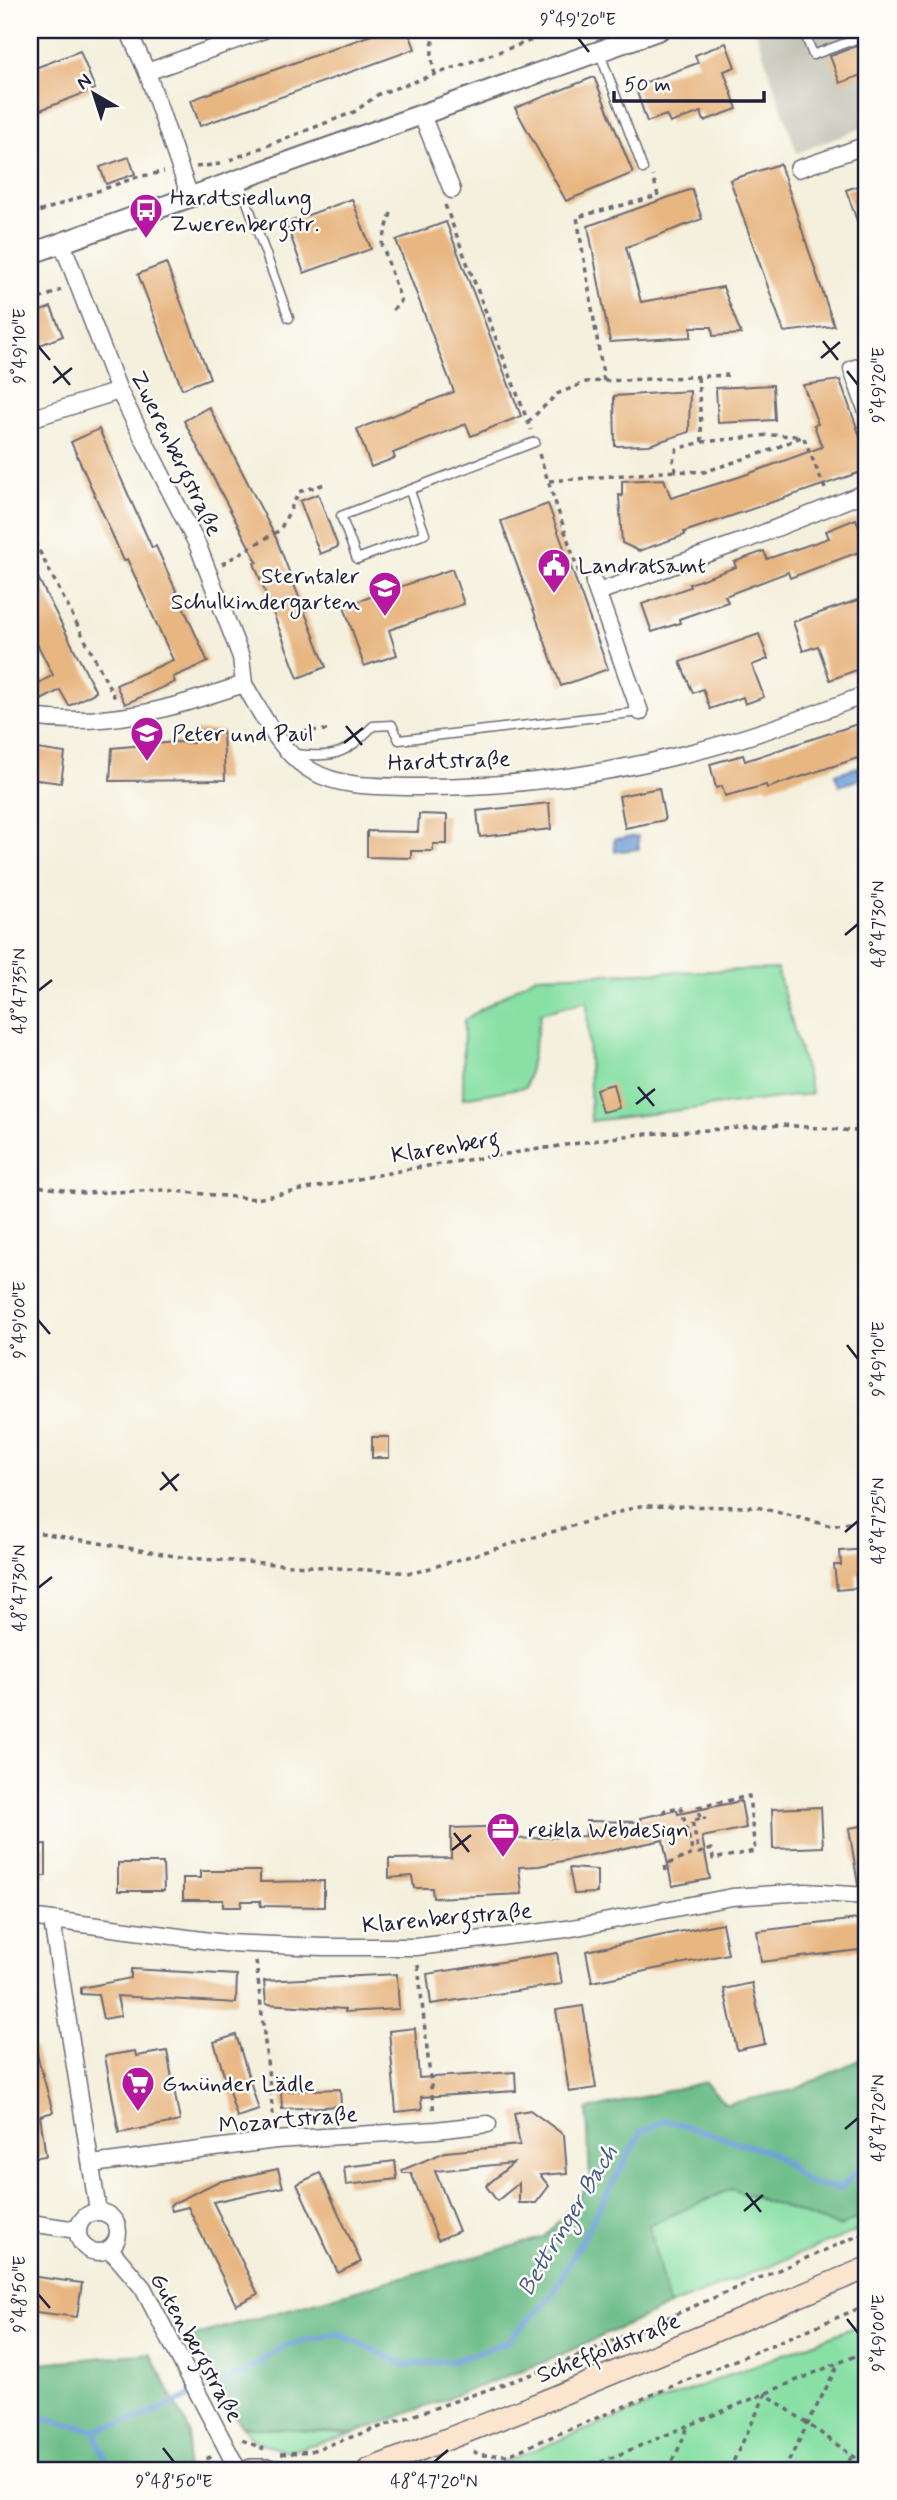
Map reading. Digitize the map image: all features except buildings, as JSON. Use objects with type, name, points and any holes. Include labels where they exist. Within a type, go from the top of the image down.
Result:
[{"type":"main road","name":"Scheffoldstraße","points":[[373,2469],[867,2269]]},
{"type":"main road","points":[[251,2470],[270,2458]]},
{"type":"street","points":[[128,30],[147,72],[190,197]]},
{"type":"street","points":[[147,72],[264,30]]},
{"type":"street","points":[[30,254],[659,30]]},
{"type":"street","points":[[422,115],[447,192]]},
{"type":"street","points":[[799,169],[867,145]]},
{"type":"street","name":"Zwerenbergstraße","points":[[62,243],[119,391],[198,546],[242,657],[244,684]]},
{"type":"street","points":[[867,364],[852,369],[867,412]]},
{"type":"street","points":[[30,419],[119,391]]},
{"type":"street","points":[[640,712],[596,588],[746,540],[867,492]]},
{"type":"street","points":[[30,717],[97,721],[125,718],[183,704],[244,684]]},
{"type":"street","name":"Hardtstraße","points":[[244,684],[272,732],[310,771],[326,778],[361,786],[449,787],[588,774],[687,754],[867,694]]},
{"type":"street","name":"Klarenbergstraße","points":[[30,1917],[225,1944],[416,1947],[567,1929],[732,1897],[806,1892],[867,1896]]},
{"type":"street","points":[[52,1921],[98,2211]]},
{"type":"street","name":"Mozartstraße","points":[[92,2164],[276,2140],[488,2124]]},
{"type":"street","points":[[98,2211],[106,2213],[118,2225],[119,2234],[110,2249],[95,2253],[88,2250],[78,2238],[77,2230],[81,2220],[98,2211]]},
{"type":"street","points":[[30,2223],[77,2230]]},
{"type":"street","name":"Gutenbergstraße","points":[[110,2249],[143,2288],[238,2470]]},
{"type":"lane","points":[[817,30],[805,34],[813,55],[867,35]]},
{"type":"lane","points":[[599,51],[643,169]]},
{"type":"lane","points":[[239,180],[289,318]]},
{"type":"lane","points":[[410,491],[425,534],[357,559],[341,516],[535,442]]},
{"type":"lane","points":[[292,754],[328,756],[356,744],[373,726],[392,725],[399,740],[640,712]]},
{"type":"path","points":[[435,75],[431,58],[432,41],[437,30]]},
{"type":"path","points":[[30,215],[137,177],[179,168],[218,164],[354,112],[379,94],[561,30]]},
{"type":"path","points":[[604,381],[577,217],[658,196],[652,172],[643,169]]},
{"type":"path","points":[[447,192],[585,588],[596,588]]},
{"type":"path","points":[[391,213],[382,244],[401,301],[392,311]]},
{"type":"path","points":[[30,303],[76,284]]},
{"type":"path","points":[[528,422],[557,394],[586,382],[728,375]]},
{"type":"path","points":[[698,377],[702,442]]},
{"type":"path","points":[[676,471],[673,461],[677,449],[702,442],[770,435],[803,436]]},
{"type":"path","points":[[548,481],[676,471],[704,472],[771,450],[803,436]]},
{"type":"path","points":[[803,436],[824,484]]},
{"type":"path","points":[[208,571],[280,530],[299,492],[328,483]]},
{"type":"path","points":[[30,533],[125,718]]},
{"type":"path","points":[[272,732],[332,730]]},
{"type":"path","name":"Klarenberg","points":[[30,1185],[83,1193],[163,1190],[257,1199],[414,1168],[632,1135],[783,1125],[867,1132]]},
{"type":"path","points":[[30,1531],[186,1558],[413,1573],[640,1506],[757,1507],[831,1526],[867,1520]]},
{"type":"path","points":[[700,1819],[698,1807],[749,1796],[754,1851],[713,1859],[712,1849],[699,1853],[692,1821],[706,1818]]},
{"type":"path","points":[[666,1813],[665,1810],[681,1807],[693,1854],[665,1865],[666,1871]]},
{"type":"path","points":[[254,1944],[276,2140]]},
{"type":"path","points":[[416,1947],[436,2130]]},
{"type":"path","points":[[226,2449],[244,2440],[270,2458],[311,2451],[550,2368],[867,2232]]},
{"type":"path","points":[[463,2456],[474,2451],[480,2455],[508,2455],[867,2305]]},
{"type":"path","points":[[582,2470],[867,2351]]},
{"type":"path","points":[[784,2470],[840,2362]]},
{"type":"path","points":[[766,2394],[867,2466]]},
{"type":"path","points":[[729,2470],[766,2394]]},
{"type":"path","points":[[669,2470],[688,2426]]},
{"type":"path","points":[[845,2470],[852,2455]]},
{"type":"shaded area","points":[[755,30],[867,30],[867,126],[797,153]]},
{"type":"green space","points":[[777,969],[812,1094],[591,1121],[587,1001],[541,1013],[526,1087],[463,1098],[464,1020],[536,976]]},
{"type":"green space","points":[[867,2056],[867,2212],[840,2227],[731,2189],[649,2225],[669,2306],[547,2361],[353,2434],[241,2426],[193,2336],[545,2237],[590,2183],[587,2110],[705,2082],[726,2104],[794,2090]]},
{"type":"green space","points":[[731,2189],[840,2227],[867,2212],[867,2227],[669,2306],[648,2225]]},
{"type":"green space","points":[[867,2322],[867,2470],[482,2470]]},
{"type":"green space","points":[[150,2353],[190,2432],[186,2470],[30,2469],[30,2364]]},
{"type":"green space","points":[[241,2426],[353,2434],[287,2451],[257,2443]]},
{"type":"water","points":[[858,767],[861,779],[839,786],[835,774]]},
{"type":"water","points":[[638,836],[639,849],[615,852],[614,839]]},
{"type":"waterway","name":"Bettringer Bach","points":[[30,2415],[95,2430],[140,2418],[245,2372],[285,2346],[337,2333],[405,2365],[454,2361],[507,2342],[550,2298],[641,2132],[666,2120],[772,2153],[810,2184],[840,2189],[867,2161]]},
{"type":"waterway","points":[[95,2430],[109,2470]]},
{"type":"place","name":"Hardtsiedlung Zwerenbergstr.","points":[[146,240]]},
{"type":"place","name":"Landratsamt","points":[[554,595]]},
{"type":"place","name":"Sterntaler Schulkindergarten","points":[[385,618]]},
{"type":"place","name":"Peter und Paul","points":[[147,763]]},
{"type":"place","name":"reikla Webdesign","points":[[503,1859]]},
{"type":"place","name":"Gmünder Lädle","points":[[138,2113]]}]
